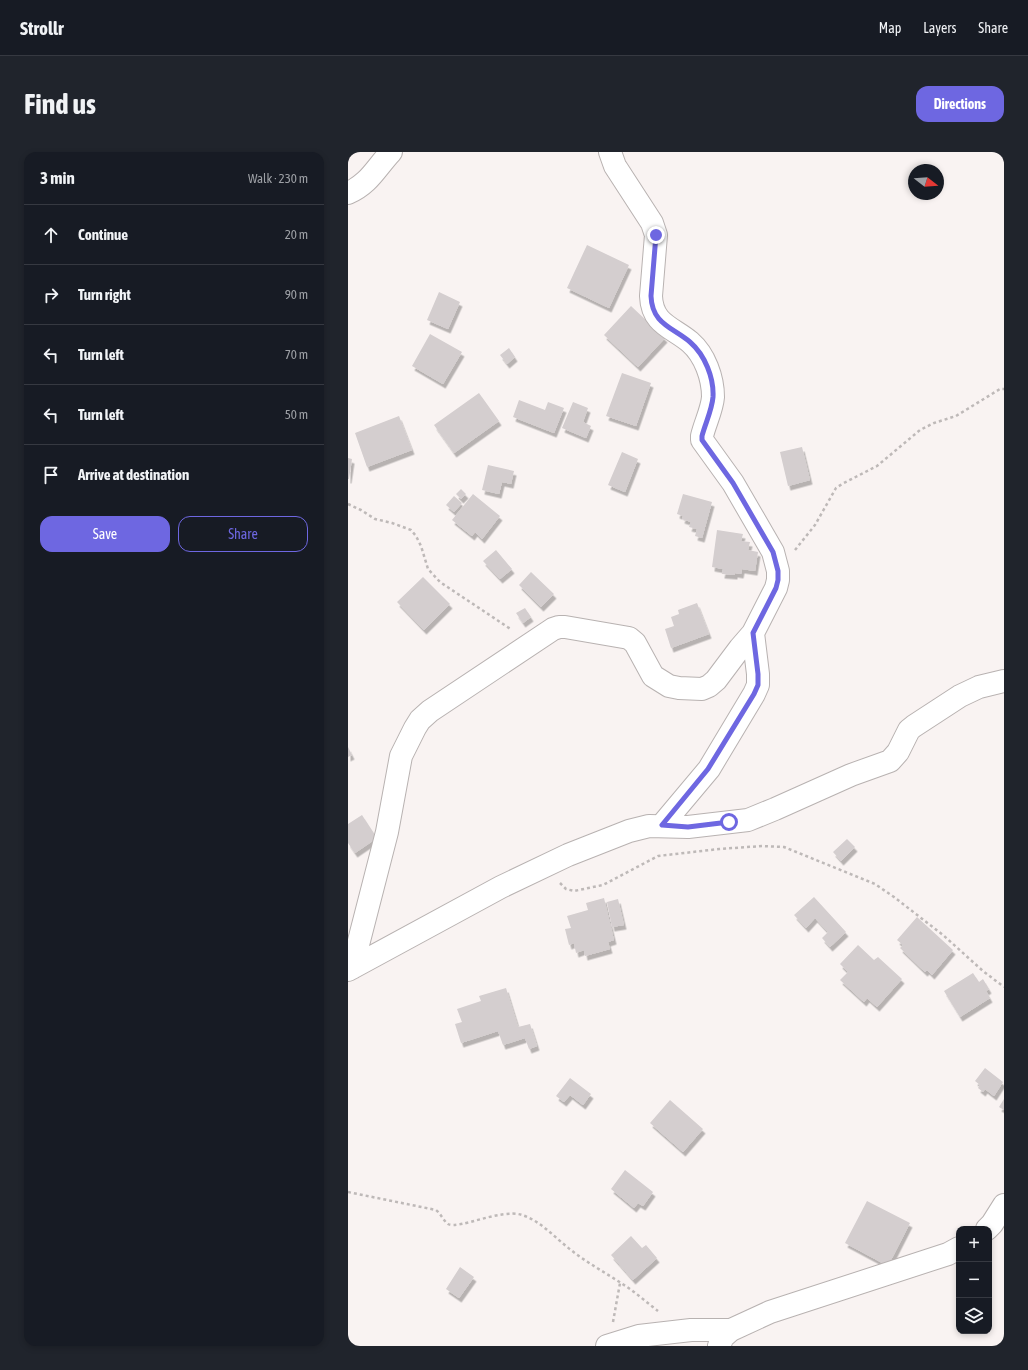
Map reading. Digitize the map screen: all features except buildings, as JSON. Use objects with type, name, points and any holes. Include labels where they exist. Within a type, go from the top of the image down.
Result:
[{"type":"street","points":[[348,193],[368,180],[391,152]]},
{"type":"street","points":[[350,969],[387,832],[401,756],[420,720],[430,711],[533,644],[553,629],[559,627],[629,638],[635,643],[653,676],[669,686],[702,689],[709,686],[716,680],[753,633],[776,588],[778,571],[773,552],[733,483],[702,440],[713,398],[711,375],[701,356],[690,342],[662,323],[651,306],[656,235],[652,223],[615,166],[610,152]]},
{"type":"street","points":[[662,825],[708,769],[754,694],[758,685],[758,674],[753,633]]},
{"type":"street","points":[[350,969],[501,887],[568,855],[638,827],[662,825],[688,827],[748,820],[851,775],[890,761],[898,752],[909,730],[914,726],[960,696],[979,687],[1004,681]]},
{"type":"street","points":[[990,1226],[1004,1205]]},
{"type":"street","points":[[992,1235],[1004,1232]]},
{"type":"street","points":[[610,1345],[639,1336],[683,1331],[725,1338],[770,1312],[948,1254],[956,1250]]},
{"type":"path","points":[[778,571],[815,525],[836,488],[877,466],[920,430],[934,423],[956,416],[1000,389],[1004,389]]},
{"type":"path","points":[[348,504],[375,518],[411,530],[421,546],[428,569],[440,582],[533,644]]},
{"type":"path","points":[[544,866],[566,889],[574,890],[603,885],[658,856],[755,846],[784,847],[875,884],[943,935],[1004,987]]},
{"type":"path","points":[[348,1192],[436,1210],[441,1214],[446,1222],[453,1225],[497,1214],[521,1214],[533,1219],[571,1250],[634,1292],[683,1331]]},
{"type":"path","points":[[610,1345],[620,1283]]},
{"type":"route","points":[[656,235],[651,306],[662,323],[690,342],[701,356],[711,375],[713,398],[702,440],[733,483],[773,552],[778,571],[776,588],[753,633],[758,674],[758,685],[754,694],[708,769],[662,825],[688,827],[729,822]]}]
